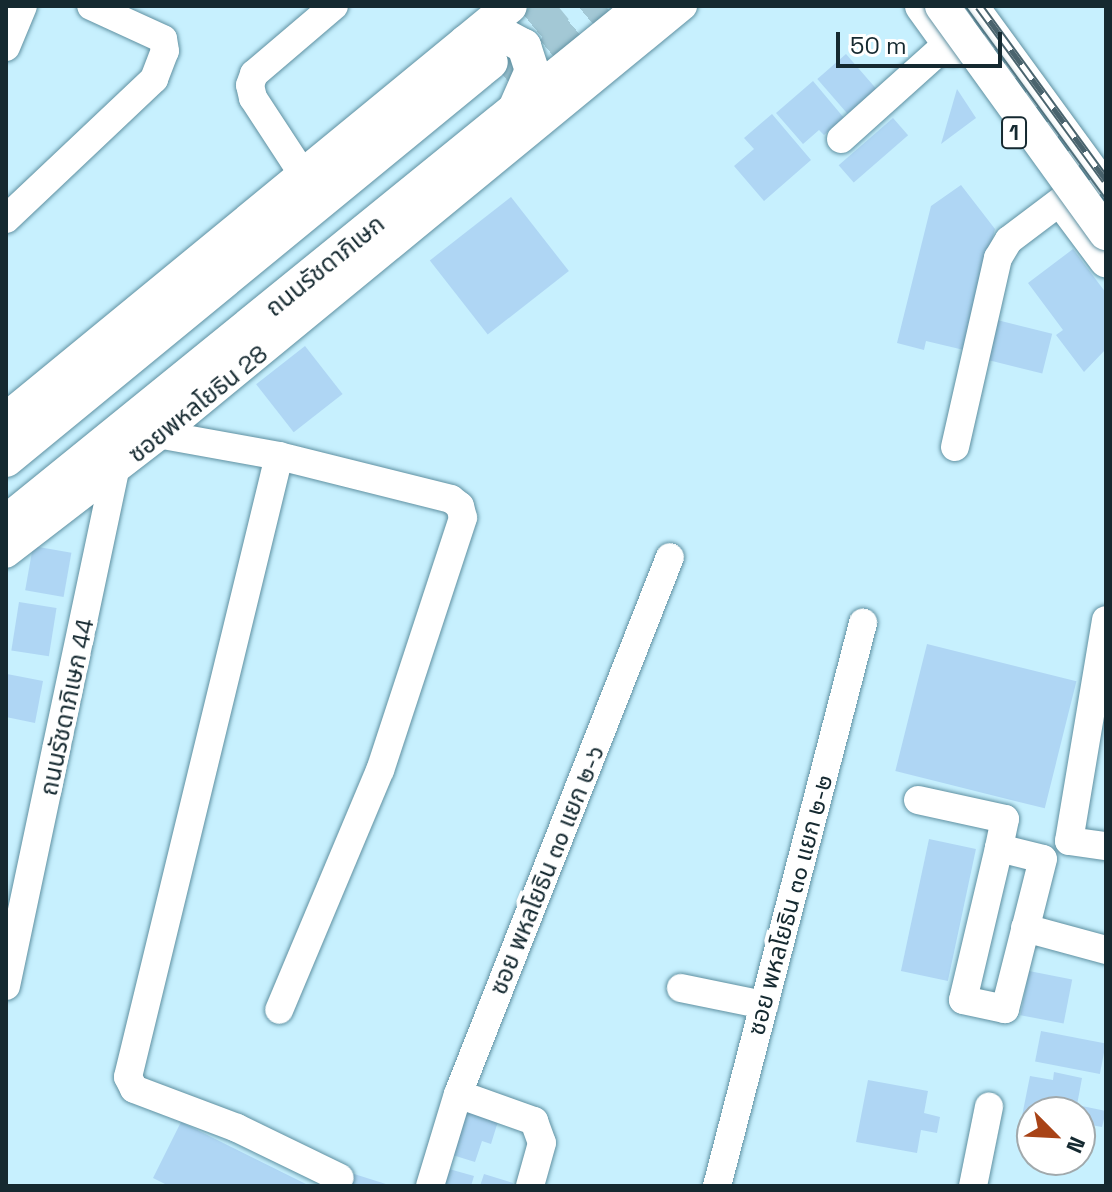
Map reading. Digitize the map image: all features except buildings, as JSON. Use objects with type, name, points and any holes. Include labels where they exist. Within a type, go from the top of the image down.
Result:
[{"type":"main road","name":"ถนนรัชดาภิเษก","points":[[6,522],[124,428],[495,76],[510,6]]},
{"type":"main road","name":"ถนนรัชดาภิเษก","points":[[6,420],[304,176],[495,76],[642,6]]},
{"type":"main road","points":[[971,6],[1106,191]]},
{"type":"main road","name":"1","points":[[992,6],[1106,160]]},
{"type":"main road","points":[[940,18],[1106,233]]},
{"type":"main road","name":"1","points":[[940,18],[1106,260]]},
{"type":"main road","name":"ถนนรัชดาภิเษก","points":[[6,460],[495,76]]},
{"type":"main road","name":"ถนนรัชดาภิเษก","points":[[6,493],[495,76]]},
{"type":"street","points":[[6,47],[23,6]]},
{"type":"street","points":[[6,219],[154,79],[165,51],[163,39],[91,6]]},
{"type":"street","points":[[304,176],[253,98],[250,85],[254,74],[334,6]]},
{"type":"street","name":"ซอยพหลโยธิน 28","points":[[6,554],[163,433],[683,6]]},
{"type":"street","points":[[841,139],[940,18]]},
{"type":"street","points":[[955,447],[998,258],[1009,240],[1062,200]]},
{"type":"street","points":[[124,428],[279,456],[451,499],[463,518],[380,770],[279,1010]]},
{"type":"street","name":"ถนนรัชดาภิเษก 44","points":[[6,986],[118,469],[124,428]]},
{"type":"street","points":[[279,456],[128,1077],[134,1089],[237,1128],[340,1178]]},
{"type":"street","name":"ซอย พหลโยธิน ๓๐ แยก ๒-๖","points":[[430,1186],[458,1094],[670,557]]},
{"type":"street","points":[[1106,620],[1069,841],[1106,846]]},
{"type":"street","name":"ซอย พหลโยธิน ๓๐ แยก ๒-๒","points":[[717,1186],[863,623]]},
{"type":"street","points":[[918,800],[1005,819],[963,1000],[1005,1009],[1043,859],[999,848]]},
{"type":"street","points":[[1025,928],[1106,950]]},
{"type":"street","points":[[681,988],[764,1005]]},
{"type":"street","points":[[458,1094],[534,1121],[541,1129],[542,1143],[530,1186]]},
{"type":"street","points":[[973,1186],[989,1107]]},
{"type":"tunnel","points":[[494,59],[558,6]]},
{"type":"tunnel","points":[[512,86],[606,6]]},
{"type":"railway","points":[[961,6],[1106,205]]},
{"type":"railway","points":[[979,6],[1106,180]]}]
